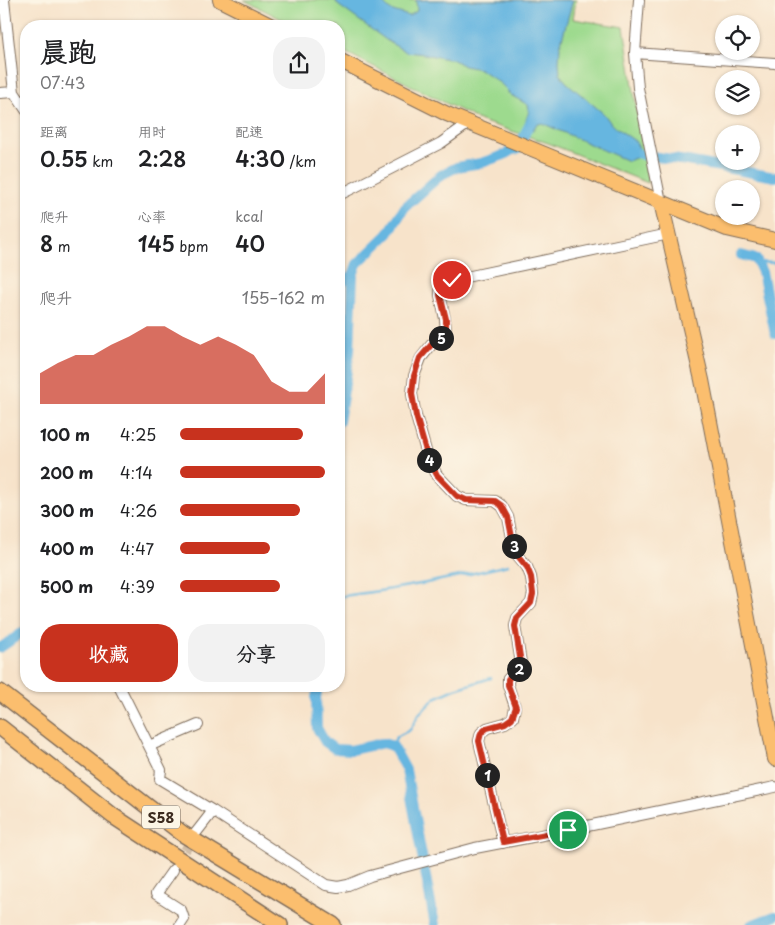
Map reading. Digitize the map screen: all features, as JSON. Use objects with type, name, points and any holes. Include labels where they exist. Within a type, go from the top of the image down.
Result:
[{"type":"highway","name":"S58","points":[[0,692],[183,834],[333,925]]},
{"type":"highway","name":"S58","points":[[0,727],[114,816],[280,925]]},
{"type":"main road","points":[[220,0],[260,20]]},
{"type":"main road","points":[[345,63],[446,114],[727,229],[775,240]]},
{"type":"main road","points":[[662,202],[702,380],[775,759]]},
{"type":"street","points":[[4,0],[14,92],[20,101]]},
{"type":"street","points":[[639,0],[635,53],[638,88],[662,202]]},
{"type":"street","points":[[635,53],[775,63]]},
{"type":"street","points":[[0,93],[14,92]]},
{"type":"street","points":[[345,192],[440,143],[469,123]]},
{"type":"street","points":[[503,842],[479,741],[481,733],[487,728],[505,723],[512,718],[516,707],[508,685],[508,679],[520,669],[521,663],[515,626],[517,618],[531,603],[533,594],[531,577],[514,547],[508,517],[502,506],[495,501],[466,500],[457,496],[437,475],[428,458],[416,416],[412,394],[414,376],[420,358],[432,344],[444,337],[446,331],[446,319],[440,295],[441,286],[452,280],[669,234]]},
{"type":"street","points":[[122,692],[160,770],[160,778],[326,885],[348,885],[370,876],[475,848],[775,787]]},
{"type":"street","points":[[149,746],[198,725]]},
{"type":"street","points":[[196,834],[213,811]]},
{"type":"street","points":[[172,870],[156,894],[181,910],[184,919],[180,925]]},
{"type":"green space","points":[[244,0],[576,0],[573,19],[624,27],[648,183],[548,143],[481,121],[345,52],[345,20],[283,20]]},
{"type":"water","points":[[335,0],[380,0],[390,10],[409,16],[417,11],[416,0],[573,0],[560,46],[560,74],[566,82],[604,114],[612,125],[635,141],[643,155],[628,161],[542,123],[536,125],[533,130],[524,126],[529,111],[528,105],[509,94],[501,84],[480,69],[464,66],[452,59],[406,52],[338,5]]},
{"type":"waterway","points":[[345,383],[350,351],[353,275],[357,264],[388,234],[405,207],[441,175],[457,167],[481,163],[518,149],[533,116]]},
{"type":"waterway","points":[[631,151],[643,155],[775,177]]},
{"type":"waterway","points":[[741,255],[756,259],[762,272],[775,334]]},
{"type":"waterway","points":[[757,262],[775,263]]},
{"type":"waterway","points":[[345,280],[353,275]]},
{"type":"waterway","points":[[345,596],[426,583],[508,565]]},
{"type":"waterway","points":[[0,648],[20,634]]},
{"type":"waterway","points":[[393,746],[396,737],[410,730],[419,714],[435,698],[455,689],[491,678]]},
{"type":"waterway","points":[[317,692],[317,728],[325,742],[335,749],[351,750],[383,743],[393,746],[406,770],[435,925]]},
{"type":"waterway","points":[[751,925],[775,916]]},
{"type":"tunnel","points":[[177,863],[195,835]]},
{"type":"route","points":[[452,280],[441,286],[440,295],[446,319],[444,337],[432,344],[420,358],[414,376],[412,394],[416,416],[428,458],[437,475],[457,496],[466,500],[495,501],[502,506],[508,517],[514,547],[531,577],[533,594],[531,603],[517,618],[515,626],[521,663],[520,669],[508,679],[508,685],[516,707],[512,718],[505,723],[487,728],[481,733],[479,741],[503,842],[568,830]]}]
